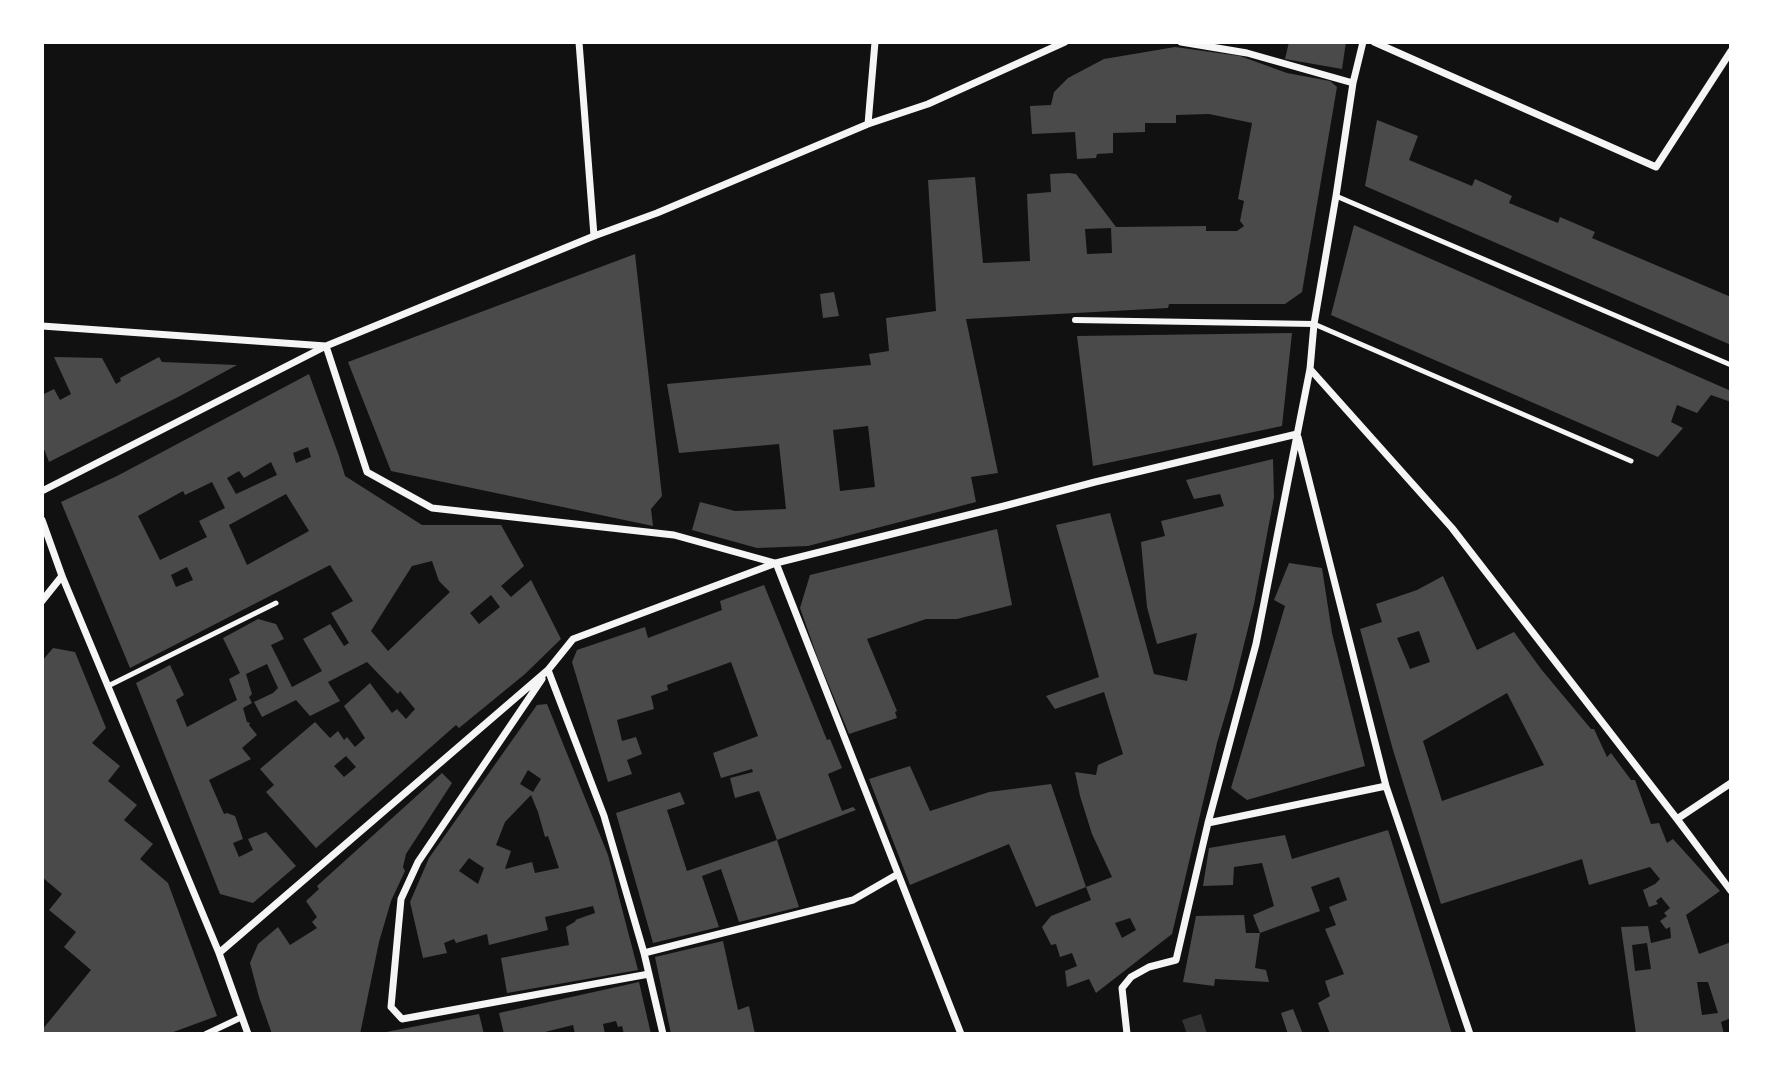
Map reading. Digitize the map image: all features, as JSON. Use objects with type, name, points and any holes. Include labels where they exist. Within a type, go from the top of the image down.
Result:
[{"type":"street","points":[[579,42],[594,236]]},
{"type":"street","points":[[868,124],[875,42]]},
{"type":"street","points":[[42,491],[326,346],[868,124],[928,104],[1065,42]]},
{"type":"street","points":[[1181,42],[1247,53],[1353,83]]},
{"type":"street","points":[[1127,1034],[1122,988],[1131,977],[1149,967],[1176,960],[1208,823],[1256,644],[1310,369],[1314,324],[1353,83],[1363,42]]},
{"type":"street","points":[[1374,42],[1656,167],[1731,51]]},
{"type":"street","points":[[1075,320],[1314,324]]},
{"type":"street","points":[[42,326],[326,346]]},
{"type":"street","points":[[326,346],[367,472],[432,508],[674,535],[776,563]]},
{"type":"street","points":[[1310,369],[1452,528],[1731,891]]},
{"type":"street","points":[[649,974],[402,1019],[391,1007],[401,899],[418,862],[548,670],[573,639],[776,563],[1297,434]]},
{"type":"street","points":[[1297,434],[1386,786],[1470,1034]]},
{"type":"street","points":[[42,520],[62,576],[219,953],[248,1034]]},
{"type":"street","points":[[776,563],[961,1034]]},
{"type":"street","points":[[42,601],[62,576]]},
{"type":"street","points":[[548,670],[604,817],[644,953],[663,1034]]},
{"type":"street","points":[[219,953],[548,670]]},
{"type":"street","points":[[1678,819],[1731,783]]},
{"type":"street","points":[[1208,823],[1386,786]]},
{"type":"street","points":[[644,953],[853,900],[898,874]]},
{"type":"street","points":[[205,1034],[242,1017]]},
{"type":"lane","points":[[1336,196],[1731,365]]},
{"type":"lane","points":[[1314,324],[1631,461]]},
{"type":"lane","points":[[108,686],[275,603]]},
{"type":"shaded area","points":[[1201,1014],[1207,1034],[1187,1034],[1182,1020]]},
{"type":"building","points":[[1289,42],[1346,42],[1342,69],[1285,59]]},
{"type":"building","points":[[1175,47],[1240,56],[1287,73],[1330,81],[1337,87],[1302,292],[1285,304],[1169,304],[1168,308],[966,319],[998,473],[971,477],[976,502],[808,546],[757,548],[692,530],[700,502],[735,511],[786,509],[779,444],[679,453],[667,384],[871,365],[869,354],[889,351],[886,318],[936,311],[928,180],[975,177],[983,263],[1030,261],[1027,194],[1051,192],[1050,174],[1076,174],[1116,227],[1206,226],[1206,231],[1237,231],[1244,226],[1240,221],[1244,201],[1238,199],[1252,123],[1209,114],[1176,115],[1176,123],[1145,123],[1145,132],[1113,133],[1113,153],[1097,154],[1096,158],[1077,159],[1075,132],[1032,134],[1030,106],[1051,105],[1054,92],[1068,78],[1104,59]],"holes":[[[1111,228],[1112,253],[1087,254],[1085,229]],[[868,426],[875,487],[840,491],[833,430]]]},
{"type":"building","points":[[1377,120],[1418,136],[1409,160],[1472,186],[1475,179],[1512,196],[1509,203],[1558,223],[1560,217],[1595,232],[1592,238],[1731,297],[1731,345],[1365,186]]},
{"type":"building","points":[[1354,225],[1731,391],[1731,402],[1711,395],[1697,413],[1677,405],[1671,422],[1683,428],[1658,457],[1331,315]]},
{"type":"building","points":[[635,254],[662,496],[651,509],[653,526],[391,471],[348,362]]},
{"type":"building","points":[[834,292],[839,316],[823,318],[820,294]]},
{"type":"building","points":[[1292,333],[1282,426],[1093,466],[1077,336]]},
{"type":"building","points":[[54,357],[102,358],[116,384],[121,381],[120,378],[159,357],[162,362],[237,365],[49,462],[42,444],[42,395],[54,389],[60,400],[71,394]]},
{"type":"building","points":[[309,374],[345,476],[422,525],[501,525],[524,566],[501,586],[511,597],[531,580],[561,639],[525,674],[459,728],[456,725],[316,848],[266,792],[274,785],[260,769],[315,722],[330,738],[338,731],[344,740],[347,737],[355,747],[365,738],[344,706],[370,683],[392,713],[397,709],[406,719],[415,709],[400,691],[398,694],[367,662],[328,682],[340,701],[310,716],[296,700],[262,717],[254,702],[278,688],[267,664],[246,674],[252,703],[243,708],[247,722],[257,735],[242,748],[251,759],[209,780],[224,814],[235,816],[243,839],[233,843],[239,857],[253,850],[248,839],[266,832],[296,866],[253,903],[220,894],[136,683],[170,665],[184,695],[176,700],[187,727],[237,700],[229,679],[240,673],[223,638],[258,619],[276,624],[284,639],[271,645],[292,687],[322,671],[303,639],[330,624],[344,646],[349,643],[331,613],[353,601],[330,565],[130,668],[61,502],[117,476]],"holes":[[[308,447],[311,457],[296,463],[293,453]],[[271,462],[277,475],[236,494],[227,478],[239,471],[244,478]],[[212,482],[225,508],[199,521],[207,537],[160,560],[138,516],[183,491],[185,495]],[[286,494],[309,531],[247,565],[229,525]],[[432,561],[439,581],[450,592],[388,651],[371,631],[412,566]],[[187,567],[193,580],[176,587],[171,575]],[[491,595],[500,607],[479,624],[470,613]],[[346,756],[356,767],[344,777],[334,766]]]},
{"type":"building","points":[[1273,459],[1274,497],[1254,604],[1217,743],[1172,934],[1096,993],[1089,979],[1067,987],[1065,971],[1077,966],[1072,953],[1060,957],[1056,944],[1051,945],[1042,927],[1051,916],[1091,900],[1086,887],[1112,877],[1092,834],[1075,772],[1096,775],[1098,765],[1123,754],[1104,692],[1055,709],[1046,696],[1099,677],[1056,525],[1110,513],[1154,674],[1187,681],[1197,633],[1157,644],[1147,607],[1141,542],[1165,536],[1161,521],[1224,506],[1220,494],[1194,499],[1186,480]],"holes":[[[1130,918],[1136,930],[1122,938],[1115,923]]]},
{"type":"building","points":[[997,529],[1012,605],[957,619],[926,619],[867,639],[897,711],[897,718],[849,734],[800,608],[810,575]]},
{"type":"building","points":[[1289,563],[1322,568],[1332,633],[1365,766],[1247,800],[1231,788],[1285,606],[1274,600]]},
{"type":"building","points":[[1443,576],[1477,650],[1514,632],[1541,669],[1591,729],[1594,729],[1607,757],[1611,753],[1631,780],[1635,780],[1651,824],[1659,823],[1667,843],[1673,839],[1720,891],[1686,915],[1699,954],[1731,942],[1731,1018],[1721,1022],[1724,1034],[1636,1034],[1621,927],[1648,926],[1651,943],[1671,938],[1670,927],[1666,929],[1660,921],[1667,916],[1664,913],[1670,908],[1661,897],[1656,901],[1658,904],[1649,907],[1643,890],[1660,879],[1650,867],[1589,885],[1582,859],[1441,904],[1393,750],[1360,629],[1382,622],[1376,604],[1417,590]],"holes":[[[1419,631],[1430,662],[1410,669],[1397,638]],[[1507,693],[1544,765],[1442,801],[1423,741]],[[1647,943],[1651,969],[1635,971],[1632,945]],[[1697,982],[1708,982],[1718,1013],[1702,1015]]]},
{"type":"building","points":[[764,585],[827,740],[830,739],[842,768],[828,774],[842,811],[853,807],[856,810],[777,840],[759,791],[735,798],[730,778],[753,772],[752,769],[721,778],[713,753],[758,736],[731,662],[667,685],[668,690],[651,696],[654,709],[617,720],[622,741],[636,737],[642,754],[627,760],[632,774],[608,782],[572,662],[577,650],[645,627],[648,638],[722,610],[720,601]]},
{"type":"building","points":[[53,648],[75,652],[106,728],[92,743],[120,766],[108,781],[137,805],[124,820],[153,844],[140,859],[168,883],[217,1016],[168,1034],[42,1034],[42,1030],[91,970],[64,947],[76,932],[49,910],[62,894],[42,877],[42,661]]},
{"type":"building","points":[[547,704],[608,855],[638,970],[507,993],[501,958],[569,945],[566,927],[575,920],[595,913],[593,906],[545,917],[548,930],[489,945],[487,934],[456,943],[454,939],[444,943],[447,953],[423,958],[410,902],[429,858],[537,705]],"holes":[[[528,770],[541,779],[533,792],[520,784]],[[531,795],[559,868],[535,873],[532,862],[505,869],[511,851],[496,845],[505,822]],[[469,858],[484,868],[478,884],[459,871]]]},
{"type":"building","points":[[910,766],[930,811],[989,792],[1051,784],[1086,887],[1036,907],[1009,844],[910,885],[869,779]]},
{"type":"building","points":[[442,773],[452,783],[406,854],[403,867],[405,871],[391,901],[379,942],[360,1034],[272,1034],[250,963],[258,944],[278,927],[290,945],[317,928],[312,922],[317,917],[306,901],[319,889],[317,886]]},
{"type":"building","points":[[680,792],[685,804],[667,810],[687,871],[777,840],[799,907],[739,922],[721,869],[702,876],[719,927],[653,943],[616,813]]},
{"type":"building","points":[[1388,830],[1452,1034],[1330,1034],[1318,1003],[1330,996],[1325,981],[1344,974],[1325,929],[1336,925],[1329,907],[1347,900],[1339,877],[1311,887],[1320,911],[1260,933],[1253,915],[1274,906],[1262,863],[1234,867],[1233,885],[1203,886],[1209,848],[1285,835],[1292,859]]},
{"type":"building","points":[[1244,915],[1246,933],[1260,933],[1255,968],[1266,970],[1269,982],[1215,979],[1214,986],[1183,982],[1196,916]]},
{"type":"building","points":[[723,941],[738,1010],[749,1006],[755,1034],[671,1034],[655,957]]},
{"type":"building","points":[[639,982],[651,1034],[624,1034],[622,1026],[618,1027],[616,1021],[603,1024],[605,1034],[575,1034],[573,1025],[537,1034],[504,1034],[499,1013]]},
{"type":"building","points":[[1293,1009],[1303,1034],[1288,1034],[1281,1013]]},
{"type":"building","points":[[479,1014],[484,1034],[381,1034],[381,1033]]}]
